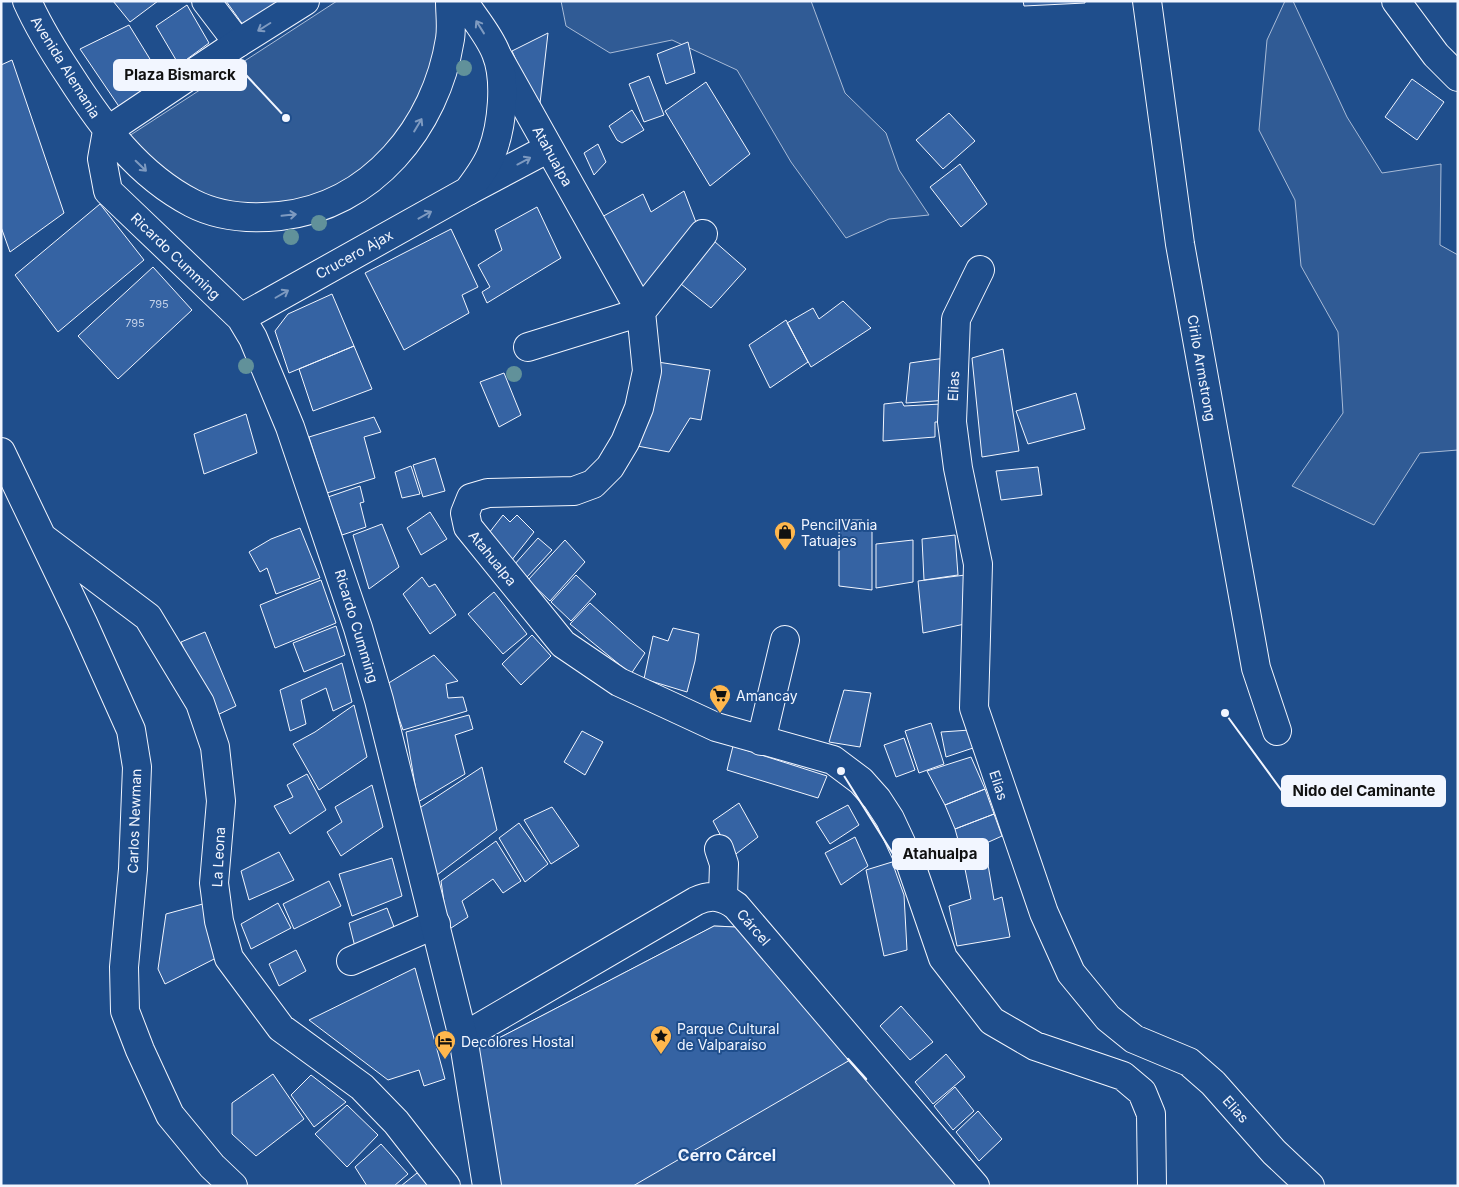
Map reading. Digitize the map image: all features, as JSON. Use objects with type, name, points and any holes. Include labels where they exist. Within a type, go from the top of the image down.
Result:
[{"type":"street","name":"Avenida Alemania","points":[[27,1],[39,28],[107,131],[142,168],[165,186],[192,203],[214,212],[246,218],[301,214],[331,203],[362,187],[391,162],[421,121],[429,107],[442,73],[450,38],[450,1]]},
{"type":"street","points":[[206,1],[238,43]]},
{"type":"street","name":"Avenida Alemania","points":[[107,131],[238,43],[305,1]]},
{"type":"street","name":"Atahualpa","points":[[463,1],[496,54],[641,312],[647,371],[639,408],[625,442],[610,466],[593,484],[574,491],[488,493],[471,498],[465,512],[468,527],[563,644],[620,682],[716,727],[833,760],[861,781],[877,799],[890,819],[910,862],[943,958],[992,1021],[1035,1046],[1123,1076],[1142,1092],[1148,1103],[1153,1126],[1152,1186]]},
{"type":"street","name":"Cirilo Armstrong","points":[[1147,1],[1182,254],[1256,668],[1277,731]]},
{"type":"street","points":[[1396,1],[1436,55],[1458,77]]},
{"type":"street","name":"Crucero Ajax","points":[[468,191],[484,169],[492,152],[499,124],[502,88],[496,54]]},
{"type":"street","name":"Ricardo Cumming","points":[[107,131],[102,159],[108,191],[240,318],[253,338],[290,427],[358,628],[398,768],[463,1037],[487,1186]]},
{"type":"street","name":"Crucero Ajax","points":[[240,318],[549,148]]},
{"type":"street","points":[[528,347],[641,312],[703,234]]},
{"type":"street","name":"Elias","points":[[980,270],[956,319],[952,422],[958,468],[978,564],[974,708],[1044,913],[1071,974],[1108,1018],[1134,1039],[1189,1062],[1213,1083],[1274,1152],[1310,1186]]},
{"type":"street","name":"Carlos Newman","points":[[1,452],[43,538],[131,730],[137,767],[133,869],[124,967],[125,1011],[140,1050],[170,1115],[212,1166],[233,1186]]},
{"type":"street","name":"La Leona","points":[[43,538],[148,617],[200,703],[215,747],[221,801],[214,882],[219,921],[229,958],[281,1028],[362,1087],[396,1122],[446,1186]]},
{"type":"street","points":[[761,741],[785,640]]},
{"type":"street","points":[[463,1037],[696,901],[705,897],[723,897],[724,864],[719,849]]},
{"type":"street","name":"Cárcel","points":[[723,897],[736,906],[975,1186]]},
{"type":"street","points":[[351,961],[436,924]]},
{"type":"shaded area","points":[[337,1],[444,1],[429,100],[369,175],[276,211],[204,198],[168,178],[129,136]]},
{"type":"shaded area","points":[[561,1],[811,1],[845,93],[886,133],[899,170],[929,215],[889,219],[846,238],[791,162],[737,70],[672,40],[610,53],[566,26]]},
{"type":"shaded area","points":[[1285,1],[1293,1],[1347,117],[1382,173],[1441,164],[1440,245],[1458,255],[1458,450],[1420,453],[1374,525],[1292,486],[1343,413],[1338,332],[1301,266],[1295,200],[1259,130],[1267,40]]},
{"type":"shaded area","name":"Parque Cultural de Valparaíso","points":[[714,926],[736,927],[961,1186],[500,1186],[476,1050]]},
{"type":"building","points":[[113,1],[158,1],[130,22]]},
{"type":"building","points":[[226,1],[287,1],[246,29]]},
{"type":"building","points":[[1023,1],[1085,1],[1085,3],[1024,6]]},
{"type":"building","points":[[187,5],[209,43],[179,65],[156,26]]},
{"type":"building","points":[[129,25],[161,77],[120,108],[80,49]]},
{"type":"building","points":[[548,33],[539,112],[512,51]]},
{"type":"building","points":[[688,42],[695,73],[666,84],[657,54]]},
{"type":"building","points":[[12,60],[64,213],[10,252],[1,227],[1,65]]},
{"type":"building","points":[[649,76],[664,115],[644,122],[629,84]]},
{"type":"building","points":[[1412,79],[1444,102],[1417,140],[1385,117]]},
{"type":"building","points":[[706,82],[750,154],[710,186],[665,111]]},
{"type":"building","points":[[632,110],[644,130],[622,143],[617,140],[609,126]]},
{"type":"building","points":[[949,113],[975,141],[943,169],[916,140]]},
{"type":"building","points":[[598,144],[606,162],[594,175],[584,153]]},
{"type":"building","points":[[960,164],[987,204],[961,227],[930,187]]},
{"type":"building","points":[[684,191],[697,225],[642,291],[600,218],[643,194],[651,212]]},
{"type":"building","points":[[100,204],[144,260],[58,332],[15,275]]},
{"type":"building","points":[[537,207],[561,258],[487,303],[482,292],[490,287],[478,265],[502,250],[495,230]]},
{"type":"building","points":[[451,229],[478,287],[462,295],[469,313],[404,350],[365,273]]},
{"type":"building","points":[[714,241],[746,269],[711,308],[681,284]]},
{"type":"building","points":[[153,267],[192,310],[118,379],[78,336]]},
{"type":"building","points":[[332,294],[354,346],[289,373],[275,331],[288,314]]},
{"type":"building","points":[[843,301],[871,328],[811,367],[787,323],[813,308],[819,319]]},
{"type":"building","points":[[786,320],[808,362],[770,388],[749,345]]},
{"type":"building","points":[[354,346],[372,389],[313,411],[299,369]]},
{"type":"building","points":[[1003,349],[1019,451],[982,457],[972,358]]},
{"type":"building","points":[[945,358],[948,400],[906,403],[910,363]]},
{"type":"building","points":[[651,361],[710,370],[701,420],[690,418],[669,452],[632,445]]},
{"type":"building","points":[[504,373],[521,415],[499,427],[480,382]]},
{"type":"building","points":[[1076,393],[1085,429],[1028,444],[1016,411]]},
{"type":"building","points":[[902,402],[904,406],[941,404],[941,422],[935,422],[935,437],[883,441],[884,404]]},
{"type":"building","points":[[246,414],[257,453],[204,474],[194,434]]},
{"type":"building","points":[[374,417],[381,432],[364,437],[375,478],[327,493],[309,437]]},
{"type":"building","points":[[435,458],[445,491],[423,497],[413,465]]},
{"type":"building","points":[[411,466],[420,494],[402,498],[395,472]]},
{"type":"building","points":[[1038,467],[1042,495],[1001,500],[996,471]]},
{"type":"building","points":[[360,486],[364,502],[360,503],[366,527],[342,535],[328,497]]},
{"type":"building","points":[[430,512],[447,539],[421,555],[407,528]]},
{"type":"building","points":[[503,515],[510,522],[517,515],[534,532],[511,561],[489,533]]},
{"type":"building","points":[[839,520],[862,520],[872,532],[872,590],[839,586]]},
{"type":"building","points":[[382,524],[399,567],[369,589],[353,535]]},
{"type":"building","points":[[300,528],[320,578],[276,594],[267,568],[260,572],[249,552],[271,539]]},
{"type":"building","points":[[955,535],[958,575],[924,580],[922,539]]},
{"type":"building","points":[[538,538],[552,550],[527,577],[514,565]]},
{"type":"building","points":[[565,540],[585,562],[550,601],[528,580]]},
{"type":"building","points":[[913,540],[913,582],[876,588],[876,544]]},
{"type":"building","points":[[973,574],[974,622],[923,633],[918,581]]},
{"type":"building","points":[[576,575],[596,594],[571,621],[551,602]]},
{"type":"building","points":[[422,577],[429,587],[435,584],[456,615],[430,634],[403,594]]},
{"type":"building","points":[[321,580],[336,623],[275,648],[260,605]]},
{"type":"building","points":[[494,592],[527,634],[503,654],[468,614]]},
{"type":"building","points":[[590,603],[645,653],[631,674],[570,624]]},
{"type":"building","points":[[336,626],[345,655],[304,672],[293,643]]},
{"type":"building","points":[[673,628],[699,634],[695,661],[687,692],[644,679],[653,636],[668,641]]},
{"type":"building","points":[[205,632],[236,706],[211,718],[181,642]]},
{"type":"building","points":[[532,635],[551,656],[521,685],[502,664]]},
{"type":"building","points":[[434,655],[458,681],[446,684],[448,698],[463,697],[467,711],[403,730],[387,684]]},
{"type":"building","points":[[342,663],[352,702],[333,711],[326,688],[301,700],[306,724],[290,731],[280,690]]},
{"type":"building","points":[[844,690],[871,693],[860,747],[829,742]]},
{"type":"building","points":[[354,705],[367,757],[319,790],[293,744],[315,732]]},
{"type":"building","points":[[469,715],[473,729],[455,735],[465,774],[418,802],[406,732]]},
{"type":"building","points":[[931,723],[944,764],[919,773],[905,731]]},
{"type":"building","points":[[970,730],[973,748],[946,757],[941,732]]},
{"type":"building","points":[[582,731],[603,742],[585,775],[564,762]]},
{"type":"building","points":[[904,738],[915,770],[896,777],[884,745]]},
{"type":"building","points":[[733,746],[827,776],[818,798],[727,770]]},
{"type":"building","points":[[971,757],[985,789],[945,805],[927,771]]},
{"type":"building","points":[[482,767],[497,830],[437,875],[418,809]]},
{"type":"building","points":[[307,774],[326,810],[290,834],[274,806],[293,797],[287,785]]},
{"type":"building","points":[[372,785],[383,827],[341,856],[327,832],[342,822],[335,807]]},
{"type":"building","points":[[985,789],[994,814],[955,829],[945,805]]},
{"type":"building","points":[[739,803],[758,837],[732,857],[713,821]]},
{"type":"building","points":[[848,805],[859,825],[830,844],[816,822]]},
{"type":"building","points":[[552,807],[579,846],[551,864],[524,820]]},
{"type":"building","points":[[994,814],[1002,836],[962,854],[955,829]]},
{"type":"building","points":[[519,823],[548,864],[525,882],[499,838]]},
{"type":"building","points":[[855,837],[868,866],[841,885],[825,853]]},
{"type":"building","points":[[496,841],[521,881],[503,893],[493,879],[462,901],[468,917],[448,930],[441,881]]},
{"type":"building","points":[[985,847],[994,900],[1002,897],[1010,937],[957,946],[949,906],[971,899],[962,854]]},
{"type":"building","points":[[279,852],[294,880],[249,900],[241,871]]},
{"type":"building","points":[[392,858],[402,896],[352,916],[339,874]]},
{"type":"building","points":[[892,862],[904,895],[907,950],[884,956],[866,870]]},
{"type":"building","points":[[329,881],[341,906],[294,929],[283,904]]},
{"type":"building","points":[[210,902],[222,955],[165,984],[158,969],[166,914]]},
{"type":"building","points":[[278,903],[291,928],[251,949],[241,924]]},
{"type":"building","points":[[387,908],[397,935],[355,947],[349,923]]},
{"type":"building","name":"Parque Cultural de Valparaíso","points":[[714,926],[736,927],[850,1060],[633,1186],[500,1186],[476,1050]]},
{"type":"building","points":[[296,950],[306,971],[279,986],[269,964]]},
{"type":"building","points":[[415,968],[445,1079],[424,1086],[419,1070],[388,1080],[309,1020]]},
{"type":"building","points":[[901,1006],[933,1042],[910,1060],[880,1026]]},
{"type":"building","points":[[946,1054],[965,1077],[933,1104],[915,1082]]},
{"type":"building","points":[[273,1074],[304,1119],[256,1156],[232,1134],[232,1103]]},
{"type":"building","points":[[311,1075],[346,1102],[314,1127],[291,1095]]},
{"type":"building","points":[[955,1087],[974,1111],[953,1130],[934,1106]]},
{"type":"building","points":[[347,1105],[378,1135],[347,1167],[315,1134]]},
{"type":"building","points":[[978,1111],[1002,1139],[979,1161],[956,1132]]},
{"type":"building","points":[[381,1144],[408,1174],[394,1186],[367,1186],[355,1167]]},
{"type":"building","points":[[417,1173],[429,1186],[401,1186]]},
{"type":"wall","points":[[848,1059],[866,1079]]},
{"type":"place","name":"Plaza Bismarck","points":[[286,118]]},
{"type":"place","name":"PencilVania Tatuajes","points":[[785,551]]},
{"type":"place","name":"Nido del Caminante","points":[[1225,713]]},
{"type":"place","name":"Amancay","points":[[720,714]]},
{"type":"place","name":"Atahualpa","points":[[841,771]]},
{"type":"place","name":"Parque Cultural de Valparaíso","points":[[661,1055]]},
{"type":"place","name":"Decolores Hostal","points":[[445,1060]]},
{"type":"district","name":"Cerro Cárcel","points":[[727,1155]]}]
